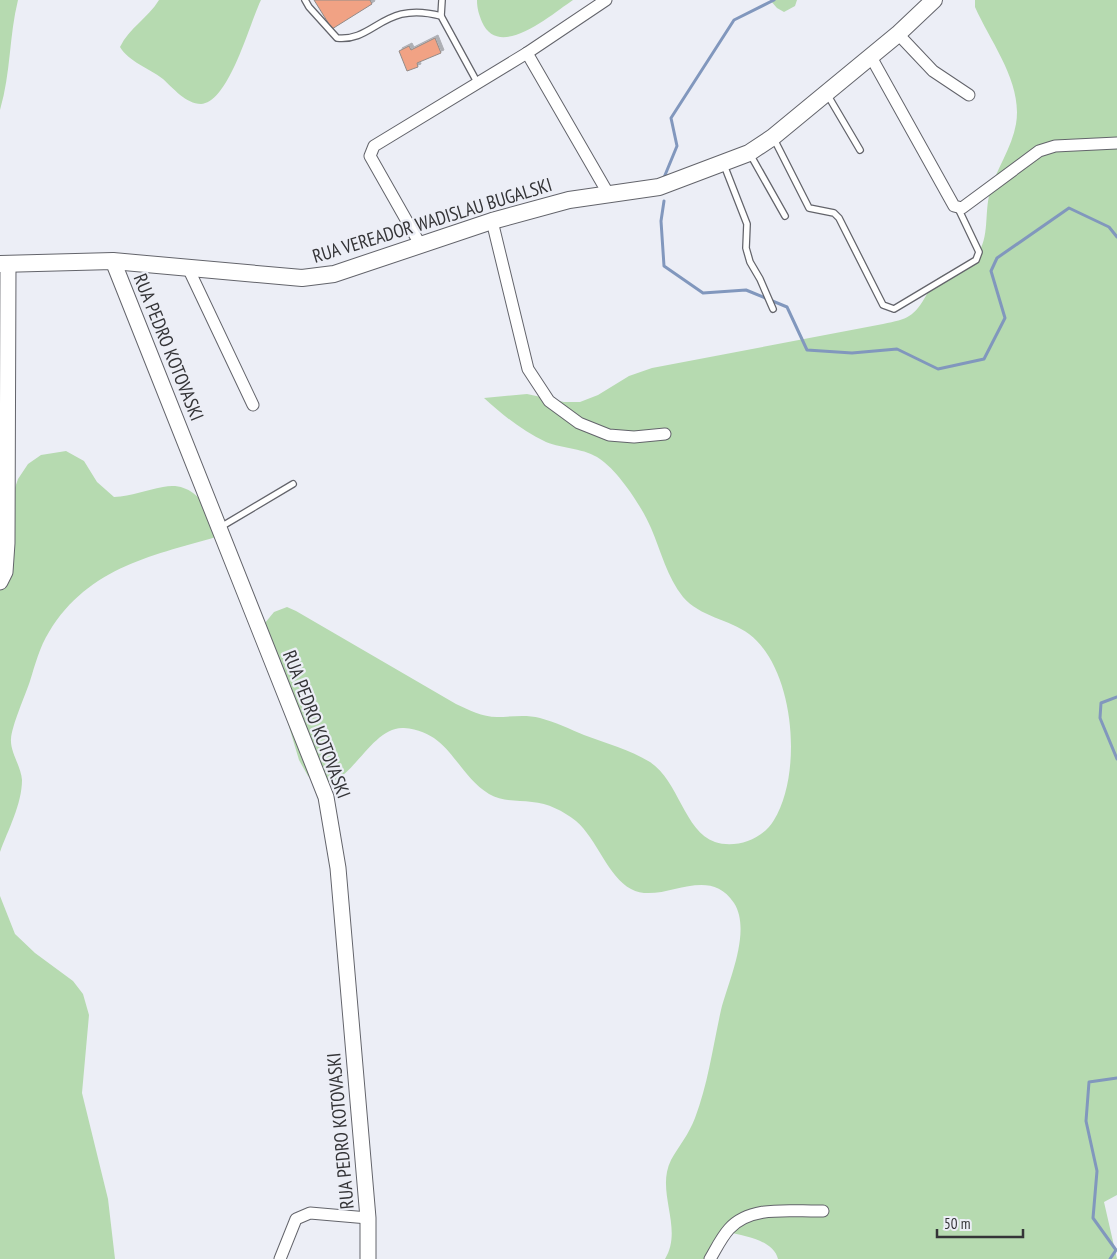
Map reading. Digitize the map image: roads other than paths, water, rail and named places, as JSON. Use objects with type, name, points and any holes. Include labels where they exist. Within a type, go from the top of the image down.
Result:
[{"type":"main road","name":"RUA VEREADOR WADISLAU BUGALSKI","points":[[4,264],[113,261],[189,270],[302,278],[334,274],[492,221],[569,200],[659,187],[749,153],[773,137],[898,34],[934,0]]},
{"type":"street","points":[[421,246],[370,156],[370,150],[477,82],[527,53],[606,0]]},
{"type":"street","points":[[898,34],[932,71],[969,95]]},
{"type":"street","points":[[527,53],[609,195]]},
{"type":"street","points":[[871,56],[954,206],[958,208],[962,208],[1039,151],[1055,146],[1117,143]]},
{"type":"street","points":[[492,221],[528,369],[549,401],[579,423],[608,435],[634,437],[665,434]]},
{"type":"street","name":"RUA PEDRO KOTOVASKI","points":[[113,261],[326,797],[338,868],[368,1218],[368,1259]]},
{"type":"street","points":[[0,582],[5,572],[7,543],[4,264]]},
{"type":"street","points":[[189,270],[253,405]]},
{"type":"street","points":[[710,1259],[729,1229],[746,1217],[761,1212],[823,1211]]},
{"type":"street","points":[[280,1259],[296,1219],[310,1213],[368,1218]]},
{"type":"lane","points":[[305,0],[337,38],[346,39],[382,19],[402,11],[419,10],[441,16]]},
{"type":"lane","points":[[442,0],[441,16],[477,82]]},
{"type":"lane","points":[[827,94],[860,150]]},
{"type":"lane","points":[[773,137],[809,208],[834,213],[839,218],[883,304],[889,309],[894,309],[976,260],[979,252],[958,208]]},
{"type":"lane","points":[[749,153],[785,216]]},
{"type":"lane","points":[[723,163],[747,224],[746,248],[750,262],[760,279],[773,309]]},
{"type":"lane","points":[[219,528],[293,484]]},
{"type":"waterway","points":[[663,180],[677,146],[671,118],[734,20],[774,0]]},
{"type":"waterway","points":[[664,201],[661,221],[664,266],[703,293],[746,290],[787,307],[807,350],[852,353],[897,349],[938,369],[984,359],[1005,318],[991,271],[997,258],[1069,208],[1109,227],[1117,237]]},
{"type":"waterway","points":[[1117,697],[1101,703],[1100,718],[1117,759]]},
{"type":"waterway","points":[[1110,1259],[1116,1250],[1093,1218],[1097,1171],[1086,1121],[1089,1082],[1117,1078]]}]
